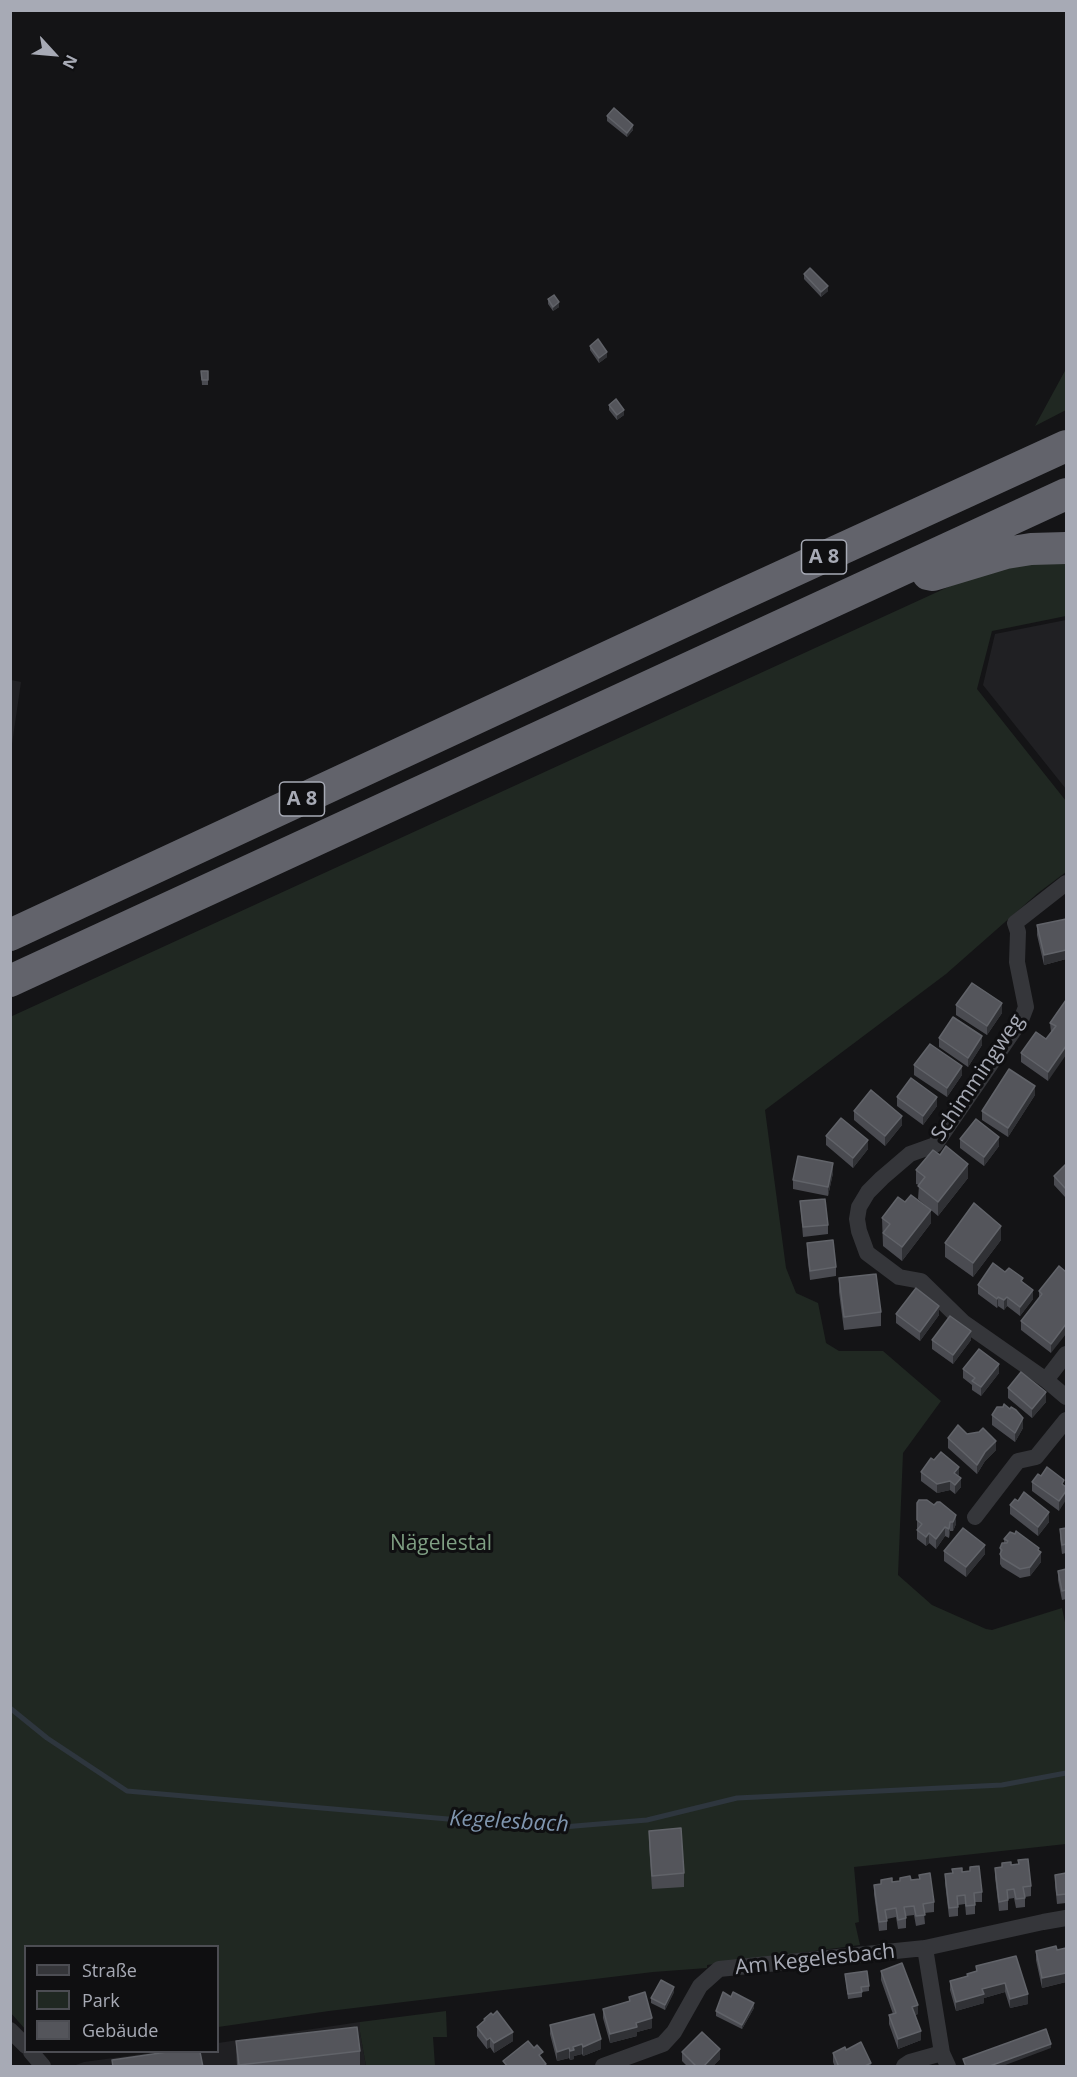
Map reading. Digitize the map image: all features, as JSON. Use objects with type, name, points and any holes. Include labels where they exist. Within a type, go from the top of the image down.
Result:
[{"type":"highway","name":"A 8","points":[[10,935],[1063,445]]},
{"type":"highway","name":"A 8","points":[[10,981],[1066,494]]},
{"type":"highway","points":[[907,567],[933,575],[1006,553],[1031,549],[1066,548]]},
{"type":"street","name":"Schimmingweg","points":[[1066,884],[1015,923],[1017,962],[1026,1007],[1021,1020],[935,1145],[910,1154],[882,1178],[868,1192],[859,1207],[857,1219],[867,1253],[899,1277],[921,1281],[963,1322],[1046,1380],[1066,1397]]},
{"type":"street","points":[[1046,1380],[1066,1354]]},
{"type":"street","points":[[975,1517],[1018,1461],[1036,1457],[1066,1420]]},
{"type":"street","name":"Am Kegelesbach","points":[[603,2067],[663,2044],[674,2032],[700,1986],[719,1970],[925,1948],[1066,1918]]},
{"type":"street","points":[[904,2067],[910,2062],[945,2060],[925,1948]]},
{"type":"street","points":[[10,2030],[24,2044]]},
{"type":"street","points":[[32,2053],[44,2067]]},
{"type":"shaded area","points":[[1066,620],[1066,789],[983,685],[995,634]]},
{"type":"shaded area","points":[[10,680],[21,682],[11,751]]},
{"type":"shaded area","points":[[360,2022],[366,2066],[73,2066],[84,2062],[150,2053],[219,2053],[219,2043]]},
{"type":"green space","points":[[1066,369],[1066,410],[1035,426]]},
{"type":"green space","name":"Nägelestal","points":[[1066,533],[1066,616],[992,631],[977,689],[1066,801],[1066,872],[1038,893],[946,974],[765,1110],[786,1268],[796,1293],[818,1303],[826,1343],[839,1351],[883,1351],[941,1401],[903,1453],[898,1575],[932,1605],[986,1629],[992,1630],[1062,1608],[1066,1627],[1066,1844],[854,1867],[859,1922],[855,1923],[860,1945],[707,1965],[707,1968],[653,1972],[329,2011],[219,2027],[219,1945],[24,1945],[24,2028],[10,2012],[10,1017]]},
{"type":"green space","points":[[446,2011],[447,2037],[433,2037],[435,2066],[366,2066],[360,2022]]},
{"type":"building","points":[[614,108],[633,125],[627,133],[607,116]]},
{"type":"building","points":[[810,268],[828,286],[821,292],[804,274]]},
{"type":"building","points":[[554,295],[559,302],[553,307],[548,299]]},
{"type":"building","points":[[598,339],[607,352],[599,358],[590,346]]},
{"type":"building","points":[[201,371],[208,371],[208,380],[202,380]]},
{"type":"building","points":[[616,399],[624,410],[617,415],[609,405]]},
{"type":"building","points":[[1066,919],[1066,950],[1044,955],[1037,925]]},
{"type":"building","points":[[972,983],[1002,1003],[987,1026],[956,1005]]},
{"type":"building","points":[[1066,1000],[1066,1046],[1048,1072],[1021,1053],[1036,1032],[1046,1039],[1056,1026],[1050,1023]]},
{"type":"building","points":[[953,1017],[982,1036],[968,1058],[939,1038]]},
{"type":"building","points":[[930,1044],[962,1066],[947,1088],[914,1065]]},
{"type":"building","points":[[1009,1069],[1035,1086],[1008,1128],[982,1111]]},
{"type":"building","points":[[911,1078],[937,1097],[923,1116],[897,1097]]},
{"type":"building","points":[[871,1090],[902,1116],[885,1136],[854,1111]]},
{"type":"building","points":[[841,1118],[868,1140],[853,1158],[826,1136]]},
{"type":"building","points":[[976,1119],[999,1137],[984,1157],[960,1139]]},
{"type":"building","points":[[946,1146],[968,1164],[938,1202],[918,1186],[925,1177],[916,1170],[933,1150],[940,1155]]},
{"type":"building","points":[[798,1156],[833,1163],[828,1187],[793,1180]]},
{"type":"building","points":[[1066,1164],[1066,1187],[1065,1188],[1054,1176]]},
{"type":"building","points":[[911,1195],[931,1210],[902,1247],[883,1233],[890,1224],[882,1218],[898,1197],[905,1202]]},
{"type":"building","points":[[825,1199],[828,1225],[803,1227],[800,1201]]},
{"type":"building","points":[[974,1203],[1001,1226],[973,1263],[945,1243]]},
{"type":"building","points":[[833,1240],[836,1267],[810,1271],[807,1243]]},
{"type":"building","points":[[993,1263],[1005,1272],[1009,1268],[1023,1278],[1021,1281],[1033,1290],[1020,1307],[1007,1297],[1004,1300],[998,1297],[997,1299],[978,1285]]},
{"type":"building","points":[[1059,1266],[1066,1272],[1066,1324],[1051,1344],[1021,1321],[1042,1294],[1039,1291]]},
{"type":"building","points":[[876,1274],[881,1312],[844,1317],[839,1278]]},
{"type":"building","points":[[916,1288],[939,1306],[920,1332],[896,1314]]},
{"type":"building","points":[[950,1316],[971,1331],[953,1355],[932,1340]]},
{"type":"building","points":[[979,1349],[999,1364],[981,1387],[972,1381],[975,1378],[963,1369]]},
{"type":"building","points":[[1021,1372],[1046,1392],[1032,1409],[1008,1388]]},
{"type":"building","points":[[1004,1404],[1016,1410],[1023,1418],[1015,1433],[992,1415],[997,1407],[1003,1407]]},
{"type":"building","points":[[958,1425],[967,1434],[979,1432],[983,1428],[996,1441],[977,1465],[948,1438]]},
{"type":"building","points":[[941,1452],[959,1467],[954,1473],[961,1478],[955,1485],[950,1481],[937,1484],[921,1472],[931,1458],[934,1460]]},
{"type":"building","points":[[1047,1467],[1064,1480],[1062,1484],[1066,1487],[1066,1491],[1059,1501],[1032,1482],[1038,1474],[1041,1476]]},
{"type":"building","points":[[1024,1492],[1049,1512],[1038,1527],[1010,1505],[1015,1499],[1018,1501]]},
{"type":"building","points":[[919,1500],[927,1500],[934,1505],[940,1502],[956,1515],[953,1522],[950,1522],[949,1529],[945,1527],[936,1539],[929,1533],[926,1537],[917,1530],[922,1524],[917,1520]]},
{"type":"building","points":[[963,1528],[985,1545],[966,1567],[944,1551]]},
{"type":"building","points":[[1066,1528],[1066,1544],[1062,1545],[1060,1529]]},
{"type":"building","points":[[1016,1531],[1041,1552],[1030,1567],[1020,1569],[1002,1558],[1000,1554],[1002,1543],[1008,1541],[1004,1539],[1010,1532],[1015,1534]]},
{"type":"building","points":[[1066,1569],[1066,1590],[1062,1591],[1058,1571]]},
{"type":"building","points":[[681,1828],[684,1873],[652,1876],[649,1831]]},
{"type":"building","points":[[1028,1859],[1031,1886],[1023,1887],[1025,1898],[1016,1899],[1014,1889],[1007,1890],[1008,1900],[999,1902],[995,1868],[1002,1867],[1002,1863],[1019,1864],[1018,1860]]},
{"type":"building","points":[[979,1866],[982,1892],[974,1893],[975,1905],[966,1906],[965,1895],[957,1896],[958,1907],[949,1908],[945,1874],[953,1873],[952,1869],[962,1868],[962,1872],[970,1871],[970,1867]]},
{"type":"building","points":[[930,1873],[934,1902],[923,1904],[925,1915],[916,1916],[914,1906],[904,1907],[906,1918],[898,1920],[896,1908],[885,1910],[887,1921],[879,1922],[874,1885],[881,1884],[881,1880],[892,1878],[892,1882],[910,1876],[911,1880],[920,1879],[919,1875]]},
{"type":"building","points":[[1066,1873],[1066,1894],[1057,1895],[1055,1875]]},
{"type":"building","points":[[1056,1946],[1057,1950],[1066,1948],[1066,1973],[1042,1978],[1036,1951]]},
{"type":"building","points":[[1016,1956],[1028,1994],[1010,1999],[1005,1983],[982,1989],[984,1994],[956,2002],[950,1981],[977,1971],[976,1966]]},
{"type":"building","points":[[902,1963],[918,2005],[912,2007],[921,2031],[898,2039],[889,2015],[896,2013],[881,1971]]},
{"type":"building","points":[[867,1971],[869,1986],[861,1987],[862,1992],[848,1994],[845,1974]]},
{"type":"building","points":[[661,1980],[674,1987],[665,2005],[651,1998]]},
{"type":"building","points":[[645,1992],[652,2018],[636,2023],[637,2027],[610,2034],[603,2009],[630,2001],[629,1997]]},
{"type":"building","points":[[723,1992],[731,1997],[733,1992],[754,2003],[742,2025],[716,2011]]},
{"type":"building","points":[[497,2011],[513,2032],[494,2043],[490,2038],[487,2040],[477,2027],[491,2013],[493,2015]]},
{"type":"building","points":[[594,2014],[601,2039],[583,2047],[582,2044],[573,2047],[574,2050],[570,2051],[569,2048],[557,2052],[550,2025]]},
{"type":"building","points":[[357,2027],[360,2051],[239,2065],[236,2041]]},
{"type":"building","points":[[1046,2029],[1051,2044],[987,2067],[966,2067],[963,2059]]},
{"type":"building","points":[[702,2032],[720,2049],[703,2067],[697,2067],[682,2052]]},
{"type":"building","points":[[528,2041],[534,2048],[537,2045],[543,2052],[539,2055],[546,2064],[543,2067],[508,2067],[503,2061]]},
{"type":"building","points":[[861,2042],[871,2063],[863,2067],[839,2067],[833,2053],[845,2047],[846,2050]]},
{"type":"building","points":[[160,2053],[200,2053],[203,2067],[113,2067],[112,2060]]},
{"type":"waterway","name":"Kegelesbach","points":[[10,1708],[47,1738],[127,1791],[551,1828],[647,1820],[737,1798],[1002,1785],[1066,1773]]}]
